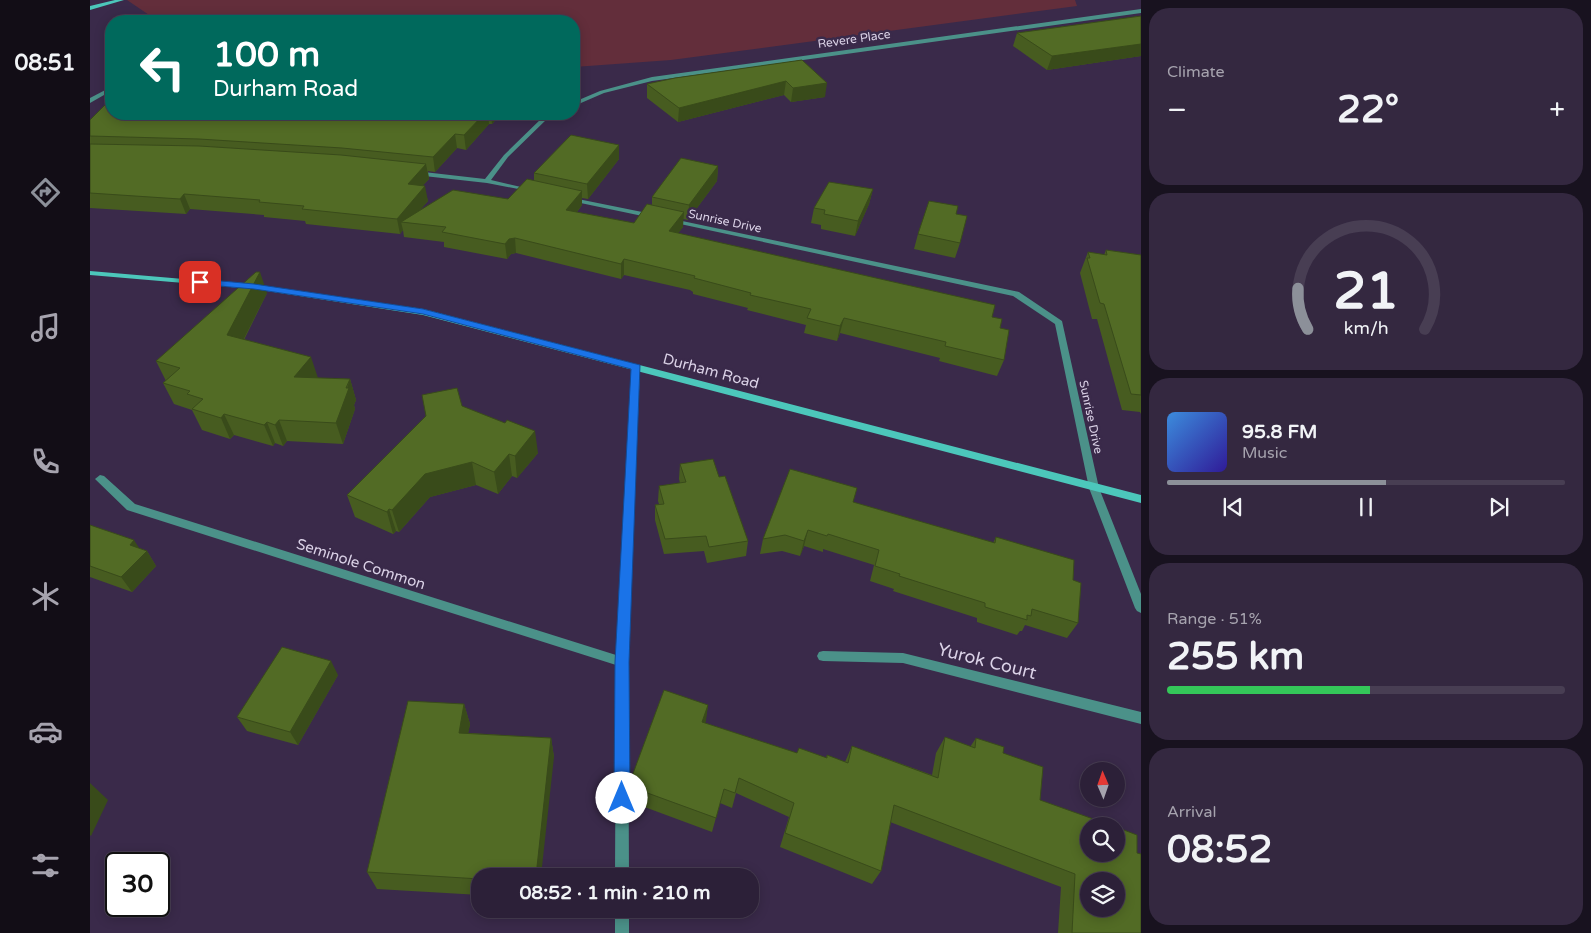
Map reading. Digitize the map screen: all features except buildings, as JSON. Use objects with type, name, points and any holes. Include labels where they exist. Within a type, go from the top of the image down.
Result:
[{"type":"main road","points":[[90,8],[121,0]]},
{"type":"main road","name":"Durham Road","points":[[90,273],[254,286],[423,312],[1141,500]]},
{"type":"street","name":"Revere Place","points":[[580,101],[602,92],[652,79],[1141,11]]},
{"type":"street","points":[[90,101],[105,92]]},
{"type":"street","points":[[487,181],[506,156],[543,120]]},
{"type":"street","points":[[402,172],[487,181],[545,193]]},
{"type":"street","name":"Sunrise Drive","points":[[564,198],[1016,294],[1059,323],[1094,488],[1141,608]]},
{"type":"street","points":[[622,868],[622,662],[636,367]]},
{"type":"street","name":"Seminole Common","points":[[100,478],[131,507],[622,662]]},
{"type":"street","name":"Yurok Court","points":[[823,656],[903,658],[1141,718]]},
{"type":"street","points":[[622,918],[622,933]]},
{"type":"shaded area","points":[[127,0],[1075,0],[1077,6],[671,60],[580,67],[580,15],[149,15]]},
{"type":"route","points":[[200,282],[254,286],[423,312],[636,367],[622,662],[622,798]]}]
